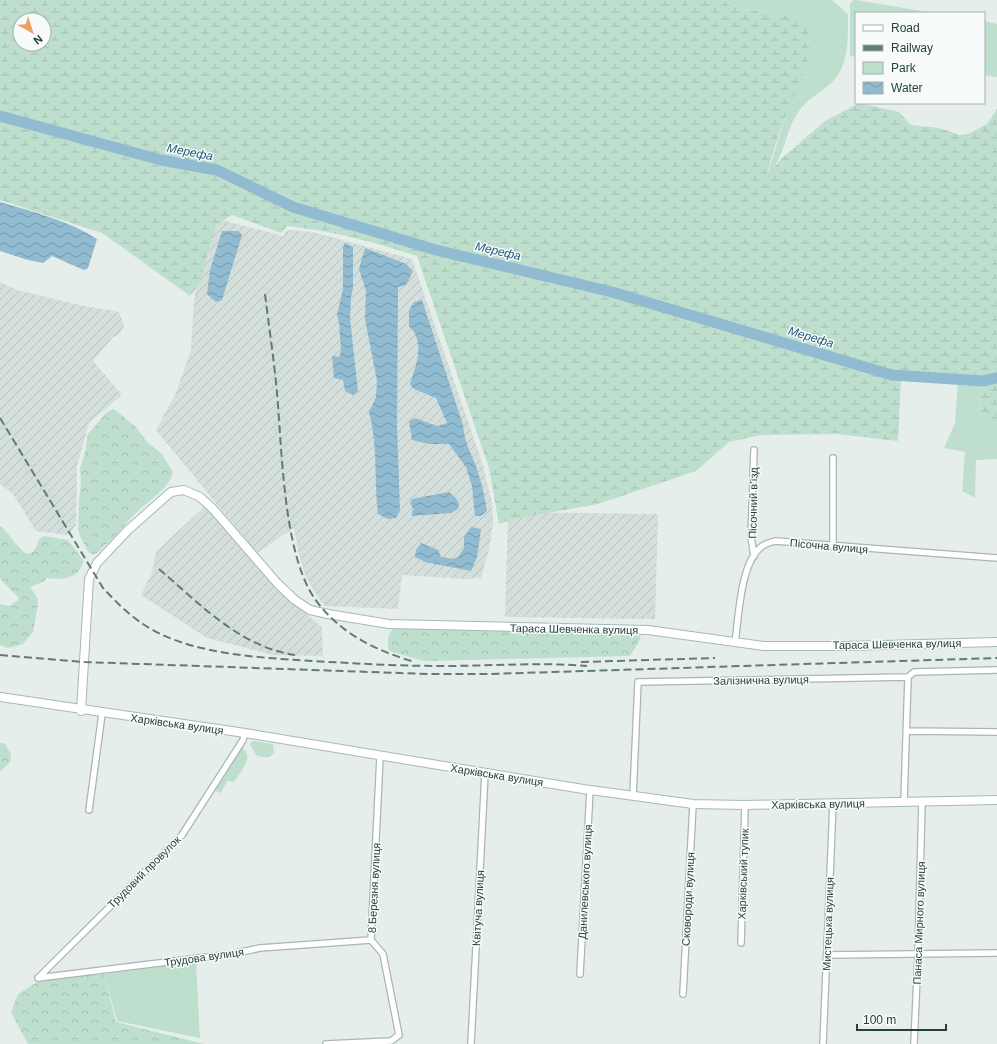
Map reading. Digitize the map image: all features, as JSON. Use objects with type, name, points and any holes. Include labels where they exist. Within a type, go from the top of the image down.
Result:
[{"type":"street","name":"Пісочний в’їзд","points":[[754,450],[751,537],[754,556]]},
{"type":"street","points":[[833,458],[833,546]]},
{"type":"street","name":"Тараса Шевченка вулиця","points":[[81,711],[89,579],[97,563],[128,530],[171,492],[184,490],[200,497],[213,509],[278,584],[295,600],[310,610],[389,624],[648,630],[764,646],[838,646],[997,642]]},
{"type":"street","name":"Пісочна вулиця","points":[[735,642],[745,576],[754,556],[764,546],[776,541],[997,558]]},
{"type":"street","name":"Залізнична вулиця","points":[[633,796],[638,682],[908,677],[914,672],[997,670]]},
{"type":"street","points":[[904,802],[908,677]]},
{"type":"street","name":"Харківська вулиця","points":[[0,698],[81,711],[245,733],[380,757],[485,772],[590,790],[693,804],[833,804],[997,800]]},
{"type":"street","points":[[89,810],[102,714]]},
{"type":"street","points":[[907,731],[997,732]]},
{"type":"street","name":"Трудовий провулок","points":[[38,978],[182,835],[243,740],[245,733]]},
{"type":"street","name":"8 Березня вулиця","points":[[326,1044],[391,1041],[399,1035],[383,954],[371,940],[380,757]]},
{"type":"street","name":"Квітуча вулиця","points":[[471,1044],[485,772]]},
{"type":"street","name":"Данилевського вулиця","points":[[580,974],[590,790]]},
{"type":"street","name":"Панаса Мирного вулиця","points":[[914,1044],[922,802]]},
{"type":"street","name":"Сковороди вулиця","points":[[683,994],[693,804]]},
{"type":"street","name":"Мистецька вулиця","points":[[823,1044],[833,804]]},
{"type":"street","name":"Харківський тупик","points":[[741,943],[745,805]]},
{"type":"street","name":"Трудова вулиця","points":[[38,978],[232,954],[260,948],[371,940]]},
{"type":"street","points":[[827,955],[997,953]]},
{"type":"shaded area","points":[[214,218],[283,236],[286,231],[290,230],[313,232],[412,259],[482,462],[492,503],[493,523],[489,550],[481,578],[467,579],[402,575],[398,609],[325,606],[306,577],[299,555],[294,528],[257,553],[156,430],[176,393],[191,350],[194,299]]},
{"type":"shaded area","points":[[0,282],[17,290],[79,305],[119,312],[124,326],[119,335],[113,337],[93,361],[122,395],[89,423],[77,466],[76,525],[68,535],[36,531],[13,494],[0,484]]},
{"type":"shaded area","points":[[205,506],[280,593],[322,627],[323,656],[273,655],[207,638],[141,595],[152,573],[156,552]]},
{"type":"shaded area","points":[[508,512],[658,514],[655,619],[505,617]]},
{"type":"green space","points":[[0,0],[723,0],[742,9],[786,14],[803,19],[813,45],[810,59],[786,115],[773,152],[767,175],[782,158],[825,121],[857,104],[899,112],[911,125],[939,128],[960,135],[968,134],[987,124],[997,109],[997,419],[980,420],[979,384],[901,379],[898,441],[837,434],[761,435],[729,442],[696,471],[598,504],[514,519],[499,524],[489,468],[417,256],[337,234],[304,228],[287,226],[281,233],[232,215],[216,225],[199,285],[190,296],[102,233],[0,200]]},
{"type":"green space","points":[[723,0],[832,0],[848,14],[846,55],[839,74],[824,89],[808,101],[799,111],[789,131],[781,154],[773,169],[767,176],[786,115],[786,14],[742,9]]},
{"type":"green space","points":[[856,0],[928,12],[855,12],[855,57],[850,56],[850,3]]},
{"type":"green space","points":[[985,21],[997,24],[997,77],[985,75]]},
{"type":"green space","points":[[958,382],[979,384],[980,419],[997,419],[997,459],[976,460],[975,498],[962,491],[965,452],[944,448],[955,423]]},
{"type":"green space","points":[[114,409],[136,427],[147,442],[161,453],[173,472],[169,482],[94,555],[88,552],[78,529],[81,483],[80,468],[85,452],[88,434],[107,412]]},
{"type":"green space","points":[[0,526],[26,553],[31,553],[35,549],[39,539],[44,536],[68,540],[83,560],[79,571],[75,575],[58,579],[46,578],[45,581],[30,587],[37,597],[38,604],[33,632],[23,644],[8,648],[0,645],[0,604],[9,606],[18,600],[18,597],[0,578]]},
{"type":"green space","points":[[396,627],[636,631],[641,638],[630,656],[424,661],[389,651],[388,637]]},
{"type":"green space","points":[[255,741],[273,744],[274,753],[266,757],[256,755],[250,745],[251,742]]},
{"type":"green space","points":[[0,743],[5,744],[11,754],[10,762],[0,772]]},
{"type":"green space","points":[[242,748],[246,752],[247,760],[242,770],[234,782],[227,781],[221,793],[215,791]]},
{"type":"green space","points":[[196,962],[200,1038],[117,1021],[104,974]]},
{"type":"green space","points":[[104,974],[116,1022],[204,1044],[28,1044],[11,1012],[18,994],[42,979]]},
{"type":"water","points":[[0,202],[62,222],[86,232],[97,239],[88,268],[84,270],[52,256],[43,263],[0,251]]},
{"type":"water","points":[[222,231],[238,231],[242,235],[222,300],[216,302],[207,294],[210,270]]},
{"type":"water","points":[[345,243],[353,247],[353,288],[350,319],[358,391],[353,395],[345,391],[343,380],[334,378],[332,356],[339,357],[341,351],[339,322],[337,315],[343,289],[343,246]]},
{"type":"water","points":[[365,248],[406,264],[413,271],[406,285],[398,287],[397,425],[400,511],[396,518],[388,519],[378,514],[374,437],[369,412],[376,397],[377,381],[365,319],[366,291],[359,269]]},
{"type":"water","points":[[422,300],[463,425],[466,441],[481,483],[487,511],[481,516],[475,516],[472,486],[466,467],[449,444],[429,444],[412,440],[409,421],[415,418],[437,426],[447,423],[436,398],[414,389],[410,384],[417,361],[418,347],[417,339],[409,326],[409,310],[414,302]]},
{"type":"water","points":[[449,492],[455,497],[459,504],[458,509],[451,513],[412,516],[412,510],[414,510],[410,503],[412,499]]},
{"type":"water","points":[[471,527],[481,529],[477,557],[471,571],[425,562],[415,557],[416,550],[421,543],[438,550],[441,557],[453,559],[458,557],[464,548],[464,537]]},
{"type":"waterway","name":"Мерефа","points":[[0,116],[161,160],[217,170],[293,207],[436,250],[612,292],[892,375],[983,381],[997,378]]},
{"type":"railway","points":[[265,294],[276,381],[286,500],[296,556],[304,579],[315,599],[335,622],[347,631],[359,639],[386,652],[415,662]]},
{"type":"railway","points":[[0,418],[103,588],[132,616],[159,633],[197,647],[238,655],[278,659],[406,665],[460,666],[533,664],[587,666]]},
{"type":"railway","points":[[159,569],[206,609],[239,634],[256,643],[295,655]]},
{"type":"railway","points":[[0,655],[84,662],[428,674],[489,674],[997,658]]},
{"type":"railway","points":[[581,662],[715,658]]}]
